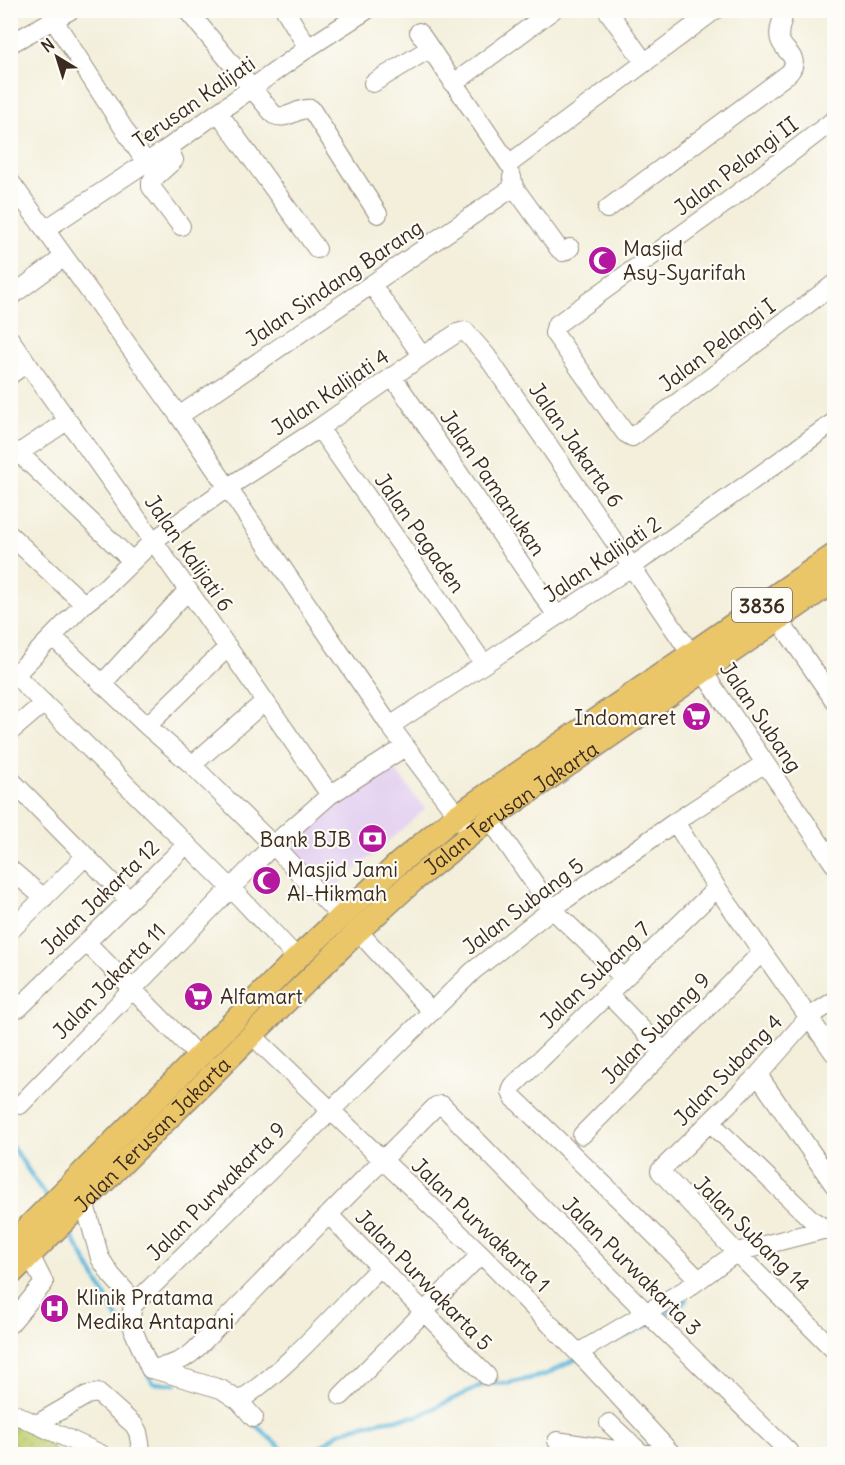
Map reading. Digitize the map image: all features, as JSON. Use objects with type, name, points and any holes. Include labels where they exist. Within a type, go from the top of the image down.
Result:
[{"type":"main road","name":"Jalan Terusan Jakarta","points":[[10,1275],[20,1250],[40,1230],[78,1207],[358,931],[413,880],[834,555]]},
{"type":"main road","name":"Jalan Terusan Jakarta","points":[[40,1230],[60,1194],[198,1056],[340,916],[456,816],[697,663],[779,620],[834,581]]},
{"type":"street","points":[[10,44],[71,10]]},
{"type":"street","points":[[187,10],[277,117],[285,117],[304,108],[311,109],[378,214]]},
{"type":"street","points":[[285,10],[308,48]]},
{"type":"street","name":"Terusan Kalijati","points":[[45,229],[146,163],[308,48],[367,10]]},
{"type":"street","points":[[453,84],[552,10]]},
{"type":"street","points":[[608,10],[645,63]]},
{"type":"street","points":[[509,164],[715,10]]},
{"type":"street","points":[[607,209],[789,73],[794,67],[794,61],[780,41],[779,35],[785,10]]},
{"type":"street","points":[[54,19],[146,163]]},
{"type":"street","points":[[419,32],[509,164],[514,187],[559,249],[563,252],[570,248]]},
{"type":"street","points":[[373,83],[429,49]]},
{"type":"street","points":[[218,112],[317,249]]},
{"type":"street","name":"Jalan Pelangi II","points":[[625,433],[555,335],[554,328],[724,204],[834,120]]},
{"type":"street","points":[[168,148],[174,160],[150,182],[151,187],[180,226]]},
{"type":"street","points":[[12,186],[179,416],[390,726],[456,816],[481,826],[552,909],[624,978]]},
{"type":"street","name":"Jalan Sindang Barang","points":[[179,416],[514,187]]},
{"type":"street","points":[[10,297],[64,257]]},
{"type":"street","name":"Jalan Pelangi I","points":[[625,433],[629,437],[635,435],[834,284]]},
{"type":"street","points":[[372,285],[422,356]]},
{"type":"street","name":"Jalan Jakarta 6","points":[[457,333],[462,330],[467,332],[486,355],[633,566],[697,663]]},
{"type":"street","name":"Jalan Kalijati 4","points":[[13,673],[53,637],[84,604],[106,587],[153,542],[227,488],[457,333]]},
{"type":"street","name":"Jalan Kalijati 6","points":[[10,339],[330,795]]},
{"type":"street","points":[[10,375],[27,363]]},
{"type":"street","name":"Jalan Pamanukan","points":[[392,376],[557,616]]},
{"type":"street","points":[[67,420],[15,456],[132,561]]},
{"type":"street","name":"Jalan Kalijati 2","points":[[390,726],[633,566],[834,422]]},
{"type":"street","name":"Jalan Pagaden","points":[[319,428],[484,664]]},
{"type":"street","points":[[10,535],[84,604]]},
{"type":"street","points":[[102,684],[188,590]]},
{"type":"street","points":[[779,620],[834,700]]},
{"type":"street","points":[[53,637],[192,765],[273,845],[340,916]]},
{"type":"street","points":[[147,726],[228,647]]},
{"type":"street","name":"Jalan Subang","points":[[697,663],[834,864]]},
{"type":"street","points":[[13,673],[231,888],[297,958]]},
{"type":"street","points":[[192,765],[265,701]]},
{"type":"street","points":[[10,732],[44,703]]},
{"type":"street","name":"Jalan Jakarta 11","points":[[20,1106],[273,845],[330,795],[405,747]]},
{"type":"street","name":"Jalan Subang 5","points":[[330,1110],[473,971],[552,909],[675,822],[765,763]]},
{"type":"street","points":[[10,778],[129,900]]},
{"type":"street","points":[[675,822],[717,888],[834,1053]]},
{"type":"street","name":"Jalan Jakarta 12","points":[[20,1008],[187,844]]},
{"type":"street","points":[[10,930],[86,856]]},
{"type":"street","points":[[10,869],[44,898]]},
{"type":"street","name":"Jalan Subang 7","points":[[699,1280],[624,1204],[513,1098],[511,1092],[513,1086],[717,888]]},
{"type":"street","points":[[358,931],[432,1012]]},
{"type":"street","points":[[86,942],[198,1056]]},
{"type":"street","name":"Jalan Subang 9","points":[[582,1135],[762,952]]},
{"type":"street","points":[[608,994],[664,1052]]},
{"type":"street","name":"Jalan Subang 4","points":[[663,1175],[661,1168],[758,1076],[809,1017],[834,1000]]},
{"type":"street","name":"Jalan Purwakarta 1","points":[[252,1035],[481,1254],[582,1357],[672,1455]]},
{"type":"street","points":[[758,1076],[834,1185]]},
{"type":"street","name":"Jalan Purwakarta 3","points":[[382,1159],[436,1106],[444,1107],[594,1260],[792,1455]]},
{"type":"street","name":"Jalan Purwakarta 9","points":[[133,1305],[330,1110]]},
{"type":"street","points":[[710,1122],[812,1220],[832,1231]]},
{"type":"street","points":[[150,1369],[176,1363],[194,1351],[382,1159]]},
{"type":"street","name":"Jalan Subang 14","points":[[663,1175],[834,1350]]},
{"type":"street","points":[[78,1207],[100,1258],[128,1294],[133,1305],[131,1317],[134,1332],[150,1369]]},
{"type":"street","name":"Jalan Purwakarta 5","points":[[329,1215],[487,1376]]},
{"type":"street","points":[[582,1357],[653,1318],[699,1280],[743,1257],[832,1231]]},
{"type":"street","points":[[10,1324],[44,1283],[20,1250]]},
{"type":"street","points":[[341,1396],[481,1254]]},
{"type":"street","points":[[239,1401],[291,1358],[380,1266]]},
{"type":"street","points":[[150,1369],[221,1389],[239,1401],[254,1418]]},
{"type":"street","points":[[37,1424],[87,1395],[98,1393],[134,1425],[138,1432],[142,1455]]},
{"type":"street","points":[[10,1412],[101,1455]]},
{"type":"street","points":[[609,1423],[642,1454]]},
{"type":"street","points":[[557,1441],[663,1455]]},
{"type":"shaded area","points":[[386,758],[425,809],[328,894],[282,847]]},
{"type":"green space","points":[[11,1415],[37,1424],[56,1454],[11,1454]]},
{"type":"waterway","points":[[10,1143],[47,1198]]},
{"type":"waterway","points":[[67,1227],[127,1335]]},
{"type":"waterway","points":[[658,1319],[686,1300]]},
{"type":"waterway","points":[[615,1341],[651,1324]]},
{"type":"waterway","points":[[312,1454],[337,1434],[355,1427],[418,1416],[484,1384],[510,1383],[545,1375],[578,1358]]},
{"type":"waterway","points":[[148,1374],[153,1383],[176,1384]]},
{"type":"waterway","points":[[253,1423],[288,1454]]},
{"type":"place","name":"Masjid Asy-Syarifah","points":[[602,260]]},
{"type":"place","name":"Indomaret","points":[[697,717]]},
{"type":"place","name":"Bank BJB","points":[[372,839]]},
{"type":"place","name":"Masjid Jami Al-Hikmah","points":[[266,881]]},
{"type":"place","name":"Alfamart","points":[[199,996]]},
{"type":"place","name":"Klinik Pratama Medika Antapani","points":[[55,1309]]}]
